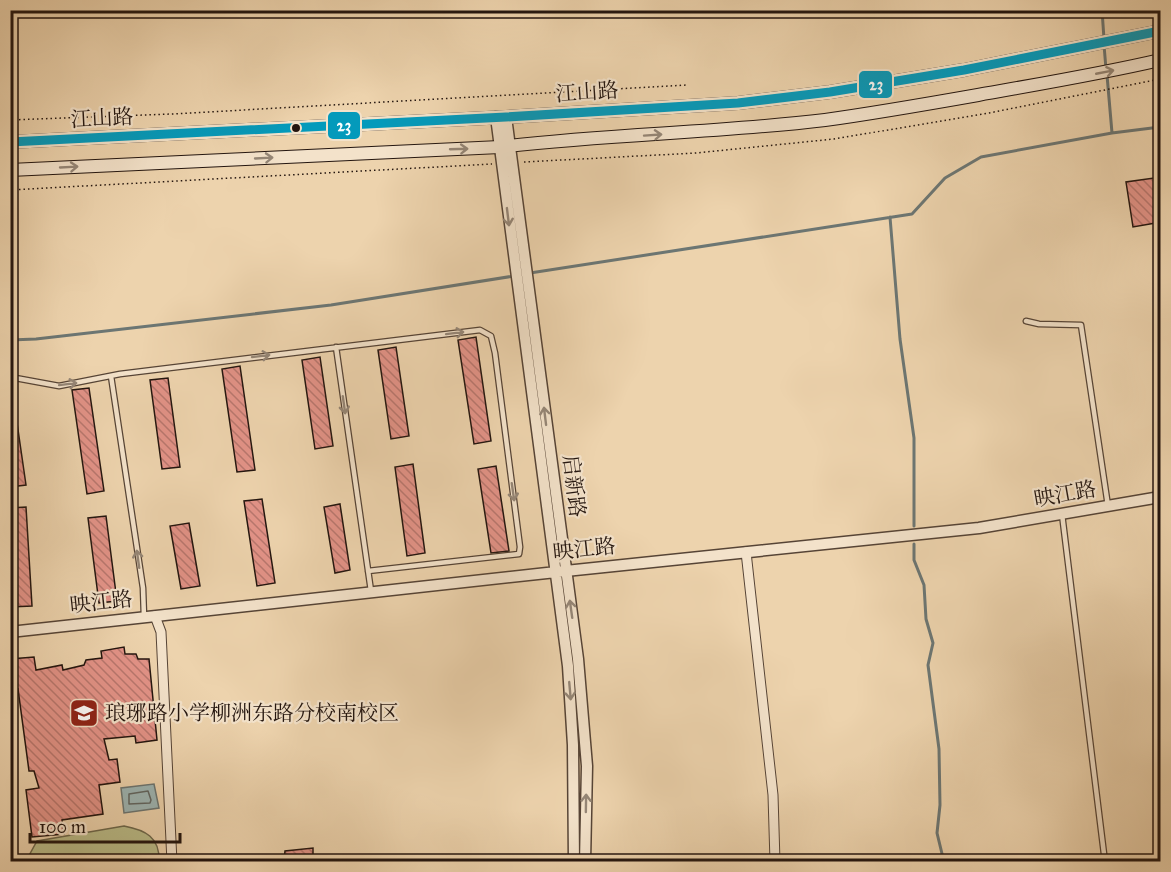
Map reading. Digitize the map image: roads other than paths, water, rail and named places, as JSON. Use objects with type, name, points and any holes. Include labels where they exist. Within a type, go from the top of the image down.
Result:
[{"type":"main road","name":"江山路","points":[[10,142],[738,103],[830,92],[964,70],[1161,31]]},
{"type":"main road","points":[[10,170],[505,147],[825,120],[1079,77],[1161,60]]},
{"type":"street","name":"启新路","points":[[501,117],[561,571],[572,710],[575,797],[574,861]]},
{"type":"street","name":"映江路","points":[[10,632],[561,571],[979,528],[1161,497]]},
{"type":"street","points":[[746,552],[774,795],[775,861]]},
{"type":"street","name":"启新路","points":[[561,571],[578,659],[585,739],[585,861]]},
{"type":"street","points":[[149,617],[161,632],[172,861]]},
{"type":"lane","points":[[1026,321],[1039,324],[1081,325],[1108,506]]},
{"type":"lane","points":[[10,377],[59,386],[111,376],[480,330],[491,336],[495,353],[520,547],[519,554],[368,571]]},
{"type":"lane","points":[[336,347],[371,592]]},
{"type":"lane","points":[[111,376],[149,617]]},
{"type":"lane","points":[[1062,514],[1105,861]]},
{"type":"water","points":[[154,784],[159,808],[124,813],[121,788]]},
{"type":"waterway","points":[[1102,10],[1104,39]]},
{"type":"waterway","points":[[1104,45],[1106,69]]},
{"type":"waterway","points":[[1107,75],[1112,133]]},
{"type":"waterway","points":[[530,273],[912,214],[945,178],[981,157],[1112,133],[1160,127]]},
{"type":"waterway","points":[[890,217],[900,339],[914,438],[914,526]]},
{"type":"waterway","points":[[10,340],[36,339],[331,305],[514,276]]},
{"type":"waterway","points":[[914,544],[914,560],[924,585],[926,619],[933,643],[928,665],[939,749],[940,805],[937,833],[944,862]]},
{"type":"place","name":"琅琊路小学柳洲东路分校南校区","points":[[84,713]]}]
